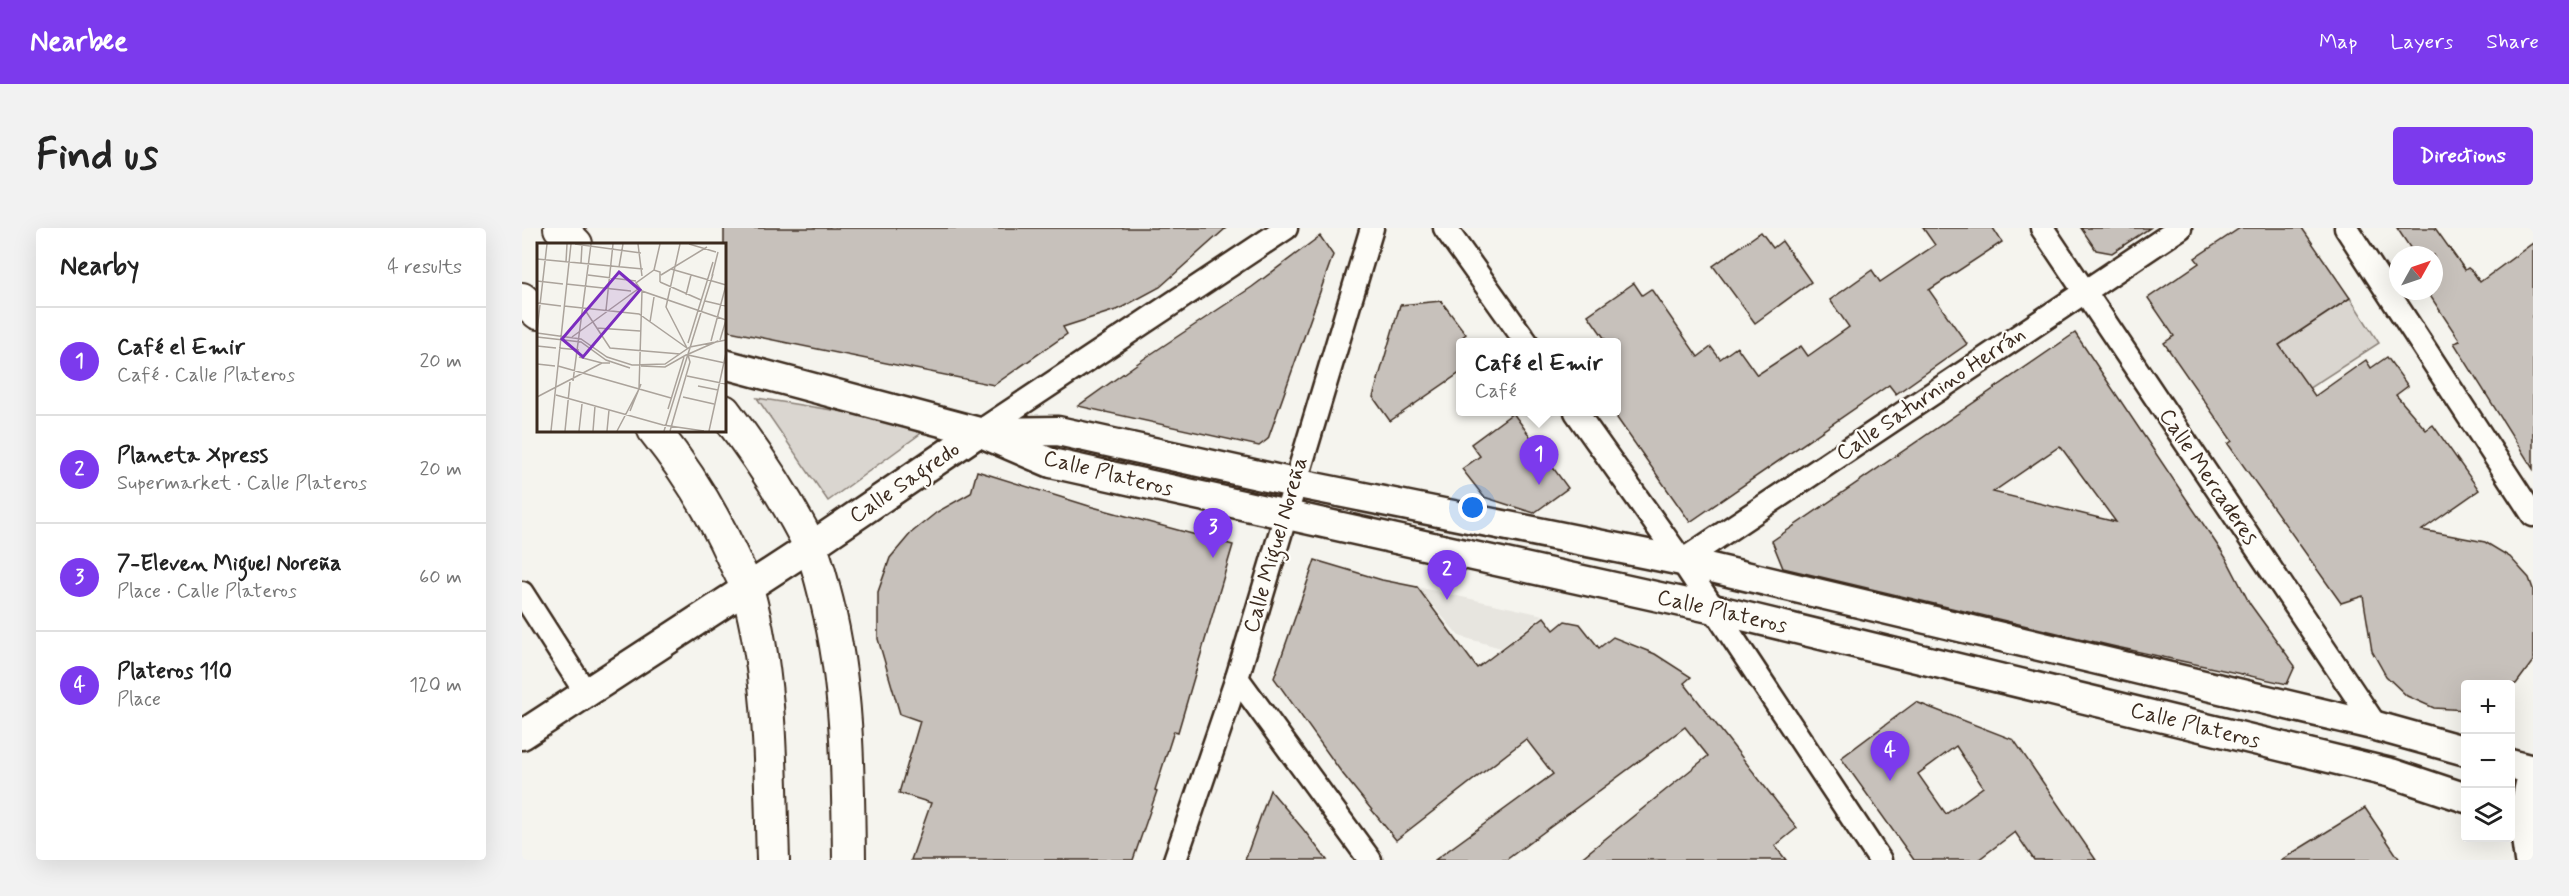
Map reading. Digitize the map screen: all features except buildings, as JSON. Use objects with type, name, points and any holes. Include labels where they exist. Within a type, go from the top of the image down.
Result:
[{"type":"main road","points":[[560,228],[575,243]]},
{"type":"main road","points":[[522,299],[537,312]]},
{"type":"main road","points":[[726,414],[769,476],[810,547],[838,651],[848,737],[849,860]]},
{"type":"main road","points":[[656,432],[681,464],[717,522],[747,589],[759,638],[768,701],[773,860]]},
{"type":"street","name":"Calle Sagredo","points":[[522,735],[747,589],[1286,228]]},
{"type":"street","name":"Calle Miguel Noreña","points":[[1175,860],[1237,678],[1372,228]]},
{"type":"street","points":[[1445,228],[1524,338]]},
{"type":"street","name":"Calle Mercaderes","points":[[2042,228],[2376,726]]},
{"type":"street","name":"Calle Saturnino Herrán","points":[[1682,561],[2180,228]]},
{"type":"street","points":[[2346,228],[2533,515]]},
{"type":"street","name":"Calle Plateros","points":[[726,365],[979,432],[1051,463],[1714,609],[2391,774],[2461,796]]},
{"type":"street","points":[[1580,416],[1682,561],[1880,860]]},
{"type":"street","name":"Calle Plateros","points":[[979,432],[1058,431],[1294,483],[1682,561],[2376,726],[2461,750]]},
{"type":"street","points":[[522,593],[586,693]]},
{"type":"street","points":[[1237,678],[1370,860]]},
{"type":"street","points":[[2515,765],[2533,770],[2517,814],[2529,860]]},
{"type":"shaded area","points":[[2350,298],[2379,343],[2308,389],[2279,345]]},
{"type":"shaded area","points":[[757,398],[931,426],[828,501]]},
{"type":"shaded area","points":[[1417,587],[1543,615],[1501,648],[1459,636]]},
{"type":"place","name":"Café el Emir","points":[[1539,485]]},
{"type":"place","name":"7-Eleven Miguel Noreña","points":[[1213,558]]},
{"type":"place","name":"Planeta Xpress","points":[[1447,600]]},
{"type":"place","name":"Plateros 110","points":[[1890,781]]}]
